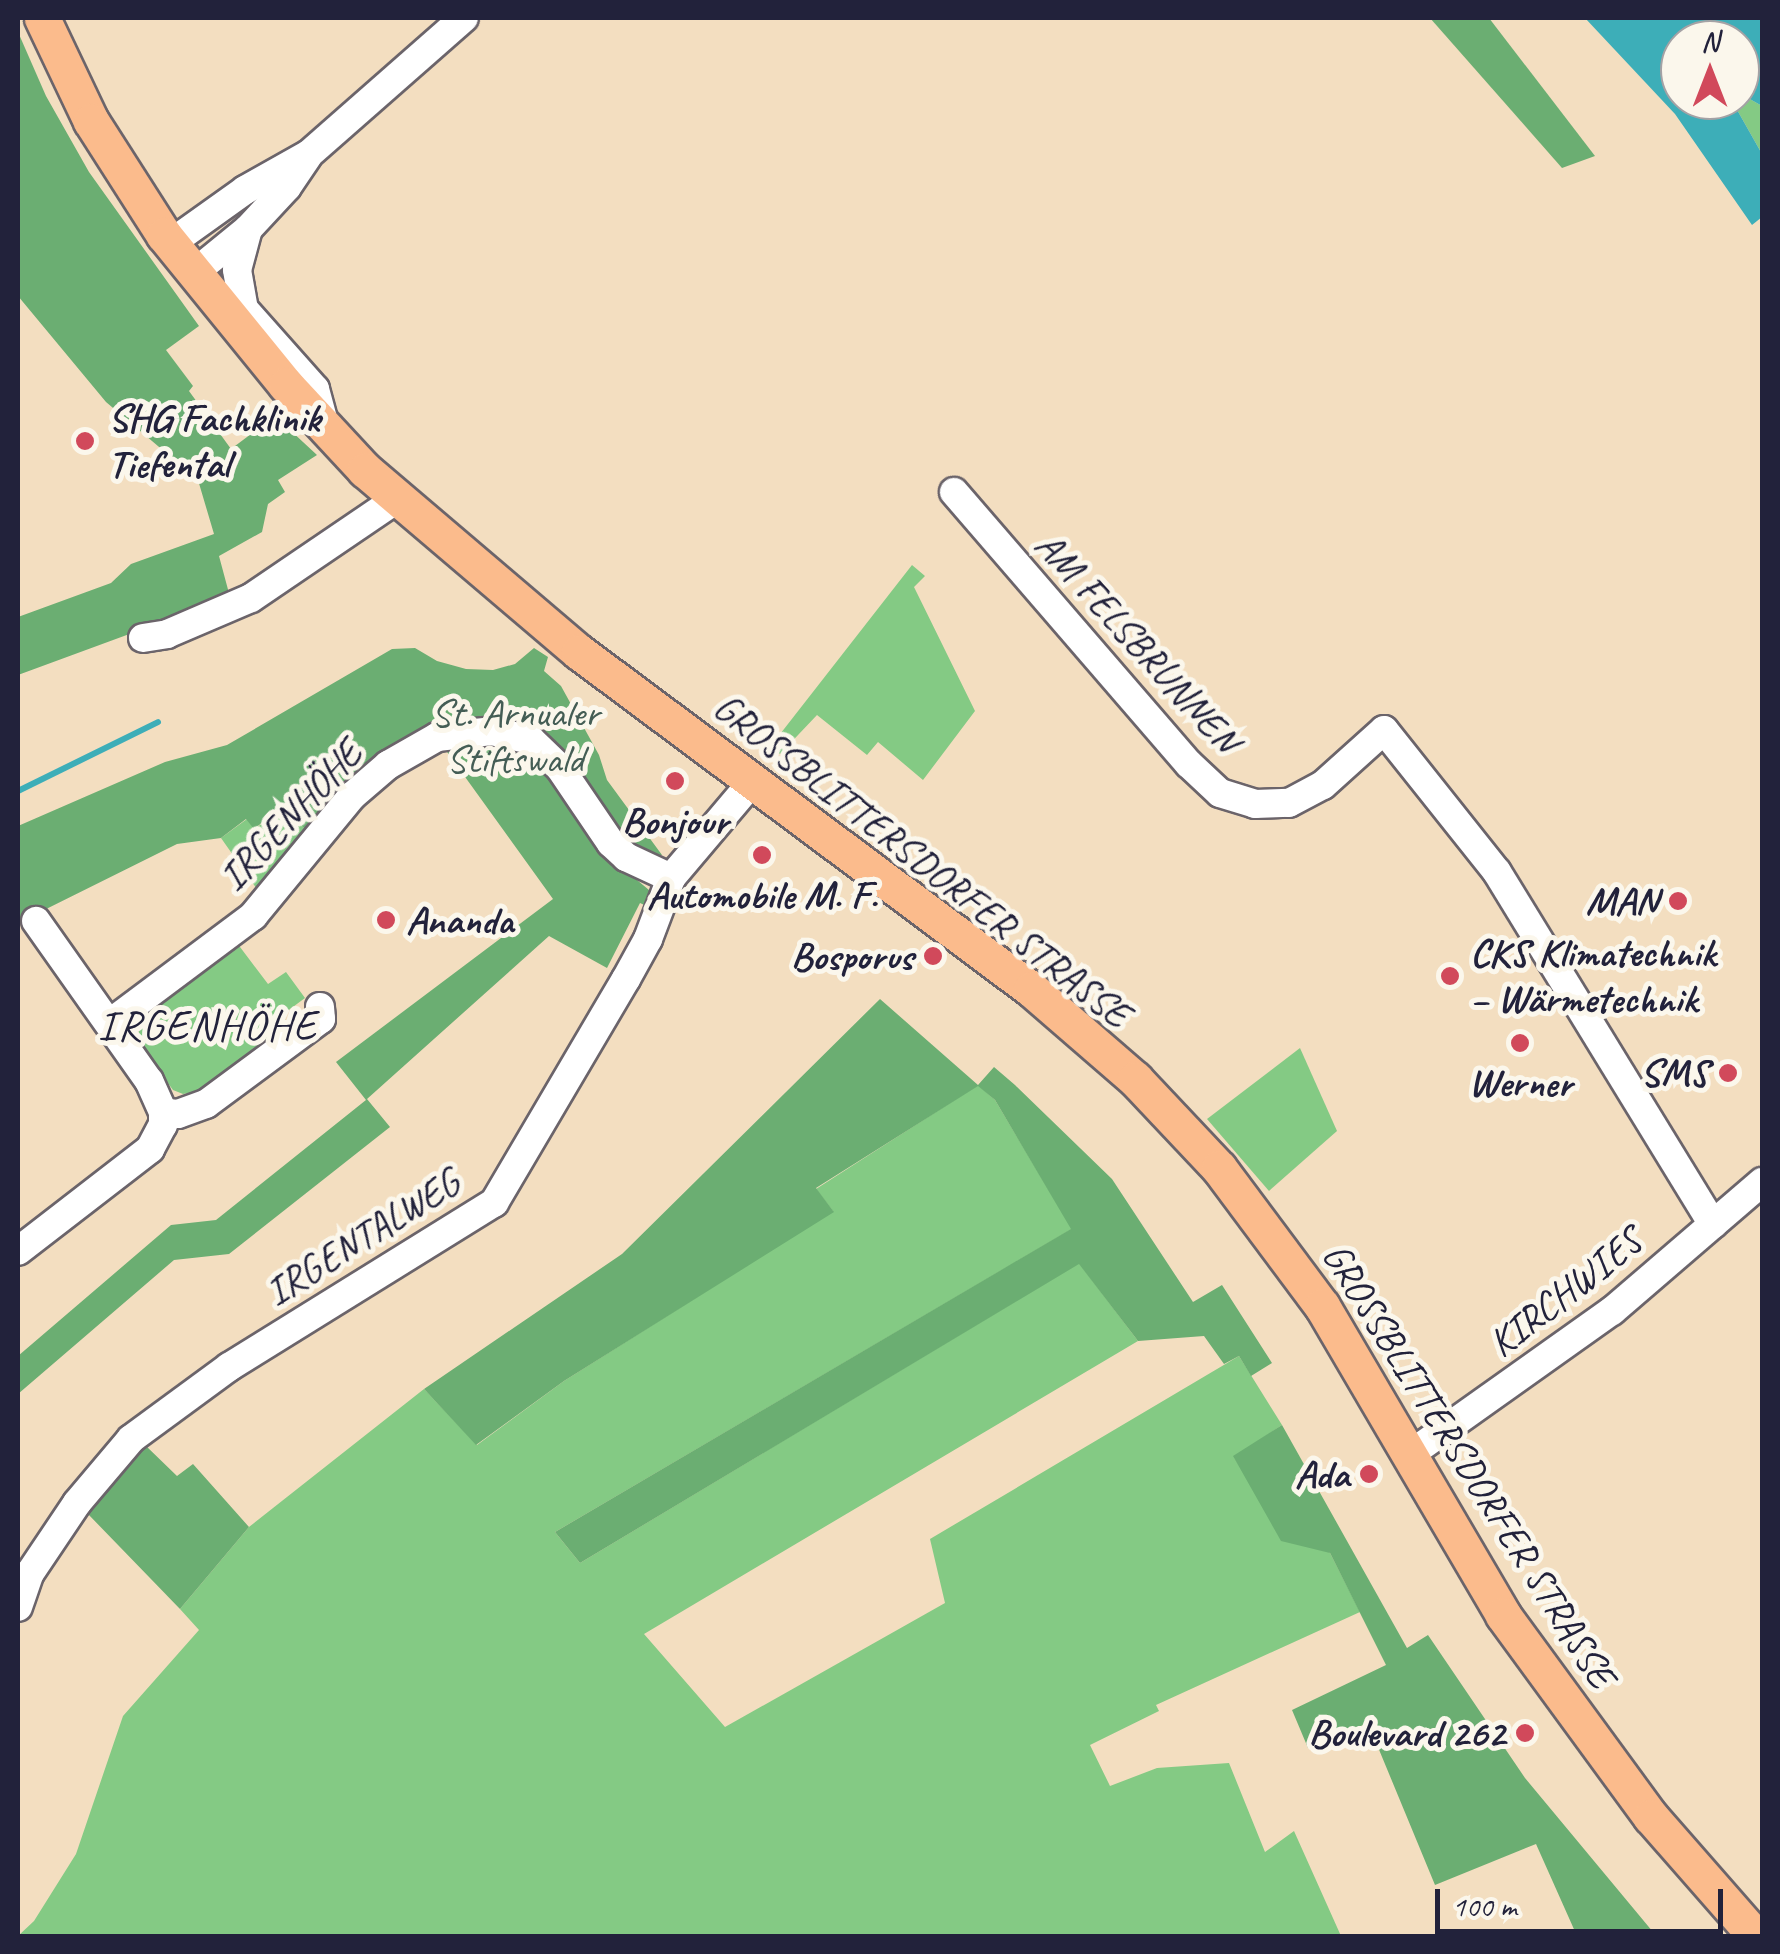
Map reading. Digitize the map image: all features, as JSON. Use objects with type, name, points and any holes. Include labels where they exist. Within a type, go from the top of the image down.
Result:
[{"type":"main road","name":"GROSSBLITTERSDORFER STRASSE","points":[[42,18],[104,144],[171,242],[326,429],[396,500],[578,652],[1031,989],[1173,1118],[1219,1168],[1303,1277],[1503,1614],[1735,1936]]},
{"type":"main road","name":"GROSSBLITTERSDORFER STRASSE","points":[[1672,1844],[1755,1936]]},
{"type":"street","points":[[171,242],[246,190],[308,154],[464,18]]},
{"type":"street","points":[[194,273],[248,230],[287,188],[308,154]]},
{"type":"street","points":[[248,230],[237,270],[244,309],[316,389],[326,429]]},
{"type":"street","name":"AM FELSBRUNNEN","points":[[954,492],[1183,758],[1220,793],[1255,804],[1289,803],[1323,785],[1384,730],[1497,872],[1714,1224]]},
{"type":"street","points":[[144,638],[167,634],[251,598],[396,500]]},
{"type":"street","name":"IRGENHÖHE","points":[[110,1023],[253,916],[352,796],[388,766],[437,738],[492,731],[531,740],[560,768],[610,843],[626,857],[671,878]]},
{"type":"street","name":"IRGENTALWEG","points":[[18,1607],[30,1573],[77,1502],[131,1439],[229,1366],[494,1202],[634,966],[671,878],[754,781]]},
{"type":"street","points":[[18,1251],[150,1148],[158,1139],[163,1112],[149,1080],[36,922]]},
{"type":"street","points":[[163,1112],[178,1114],[206,1104],[320,1019],[320,1007]]},
{"type":"street","name":"KIRCHWIES","points":[[1409,1456],[1612,1311],[1762,1182]]},
{"type":"green space","points":[[1430,18],[1489,18],[1595,156],[1562,168]]},
{"type":"green space","points":[[18,32],[46,96],[89,172],[199,326],[166,350],[193,386],[189,391],[231,449],[275,416],[317,455],[278,480],[285,492],[268,504],[262,532],[219,556],[230,597],[18,675],[18,617],[111,583],[131,564],[214,534],[198,480],[106,402],[18,296]]},
{"type":"green space","points":[[1760,105],[1762,106],[1762,154],[1743,120],[1760,120]]},
{"type":"green space","points":[[912,565],[925,576],[914,587],[975,711],[923,780],[878,742],[867,755],[817,715],[780,754],[770,747]]},
{"type":"green space","name":"St. Arnualer Stiftswald","points":[[415,648],[437,661],[466,669],[493,670],[515,664],[534,648],[548,657],[544,671],[561,686],[599,755],[607,780],[662,855],[613,860],[655,895],[653,909],[640,903],[607,968],[549,936],[367,1099],[390,1127],[229,1254],[174,1260],[18,1394],[18,1356],[171,1225],[216,1220],[366,1100],[336,1062],[553,899],[437,738],[348,783],[307,831],[283,806],[254,829],[246,819],[221,838],[177,844],[18,923],[18,826],[165,762],[227,745],[392,649]]},
{"type":"green space","points":[[284,806],[307,831],[259,892],[221,838],[247,819],[255,829]]},
{"type":"green space","points":[[237,943],[268,984],[286,972],[305,998],[282,1015],[289,1025],[201,1091],[183,1094],[173,1090],[141,1047],[137,1020]]},
{"type":"green space","points":[[880,999],[978,1085],[994,1067],[1015,1085],[1112,1179],[1193,1302],[1222,1285],[1272,1363],[1251,1376],[1239,1356],[1224,1364],[1204,1336],[1138,1341],[1079,1264],[580,1563],[555,1532],[1071,1229],[995,1100],[978,1086],[816,1188],[834,1212],[564,1381],[476,1445],[424,1389],[622,1254]]},
{"type":"green space","points":[[1300,1048],[1337,1131],[1269,1191],[1207,1119]]},
{"type":"green space","points":[[978,1085],[995,1100],[1072,1229],[555,1532],[580,1563],[1079,1263],[1138,1341],[644,1634],[725,1727],[945,1603],[930,1539],[1239,1356],[1282,1425],[1234,1457],[1258,1496],[1330,1553],[1360,1612],[1156,1705],[1159,1711],[1090,1745],[1110,1786],[1157,1768],[1229,1763],[1265,1852],[1294,1831],[1341,1936],[18,1936],[34,1921],[76,1854],[123,1716],[199,1630],[180,1609],[249,1527],[424,1389],[477,1445],[564,1381],[833,1211],[816,1189]]},
{"type":"green space","points":[[1282,1425],[1407,1648],[1428,1635],[1525,1778],[1653,1932],[1641,1936],[1577,1936],[1536,1844],[1435,1885],[1368,1723],[1308,1748],[1292,1710],[1386,1665],[1330,1553],[1281,1541],[1233,1456]]},
{"type":"green space","points":[[145,1445],[177,1476],[193,1464],[249,1527],[180,1609],[88,1514]]},
{"type":"water","points":[[1585,18],[1762,18],[1762,106],[1760,20],[1660,20],[1660,98]]},
{"type":"water","points":[[1679,120],[1743,120],[1762,154],[1762,217],[1752,225]]},
{"type":"waterway","points":[[18,791],[158,722]]},
{"type":"place","name":"SHG Fachklinik Tiefental","points":[[85,441]]},
{"type":"place","name":"Bonjour","points":[[675,781]]},
{"type":"place","name":"Automobile M. F.","points":[[762,855]]},
{"type":"place","name":"MAN","points":[[1678,901]]},
{"type":"place","name":"Ananda","points":[[386,920]]},
{"type":"place","name":"Bosporus","points":[[933,956]]},
{"type":"place","name":"CKS Klimatechnik – Wärmetechnik","points":[[1450,976]]},
{"type":"place","name":"Werner","points":[[1520,1043]]},
{"type":"place","name":"SMS","points":[[1728,1073]]},
{"type":"place","name":"Ada","points":[[1369,1474]]},
{"type":"place","name":"Boulevard 262","points":[[1525,1733]]},
{"type":"district","name":"IRGENHÖHE","points":[[208,1026]]}]
